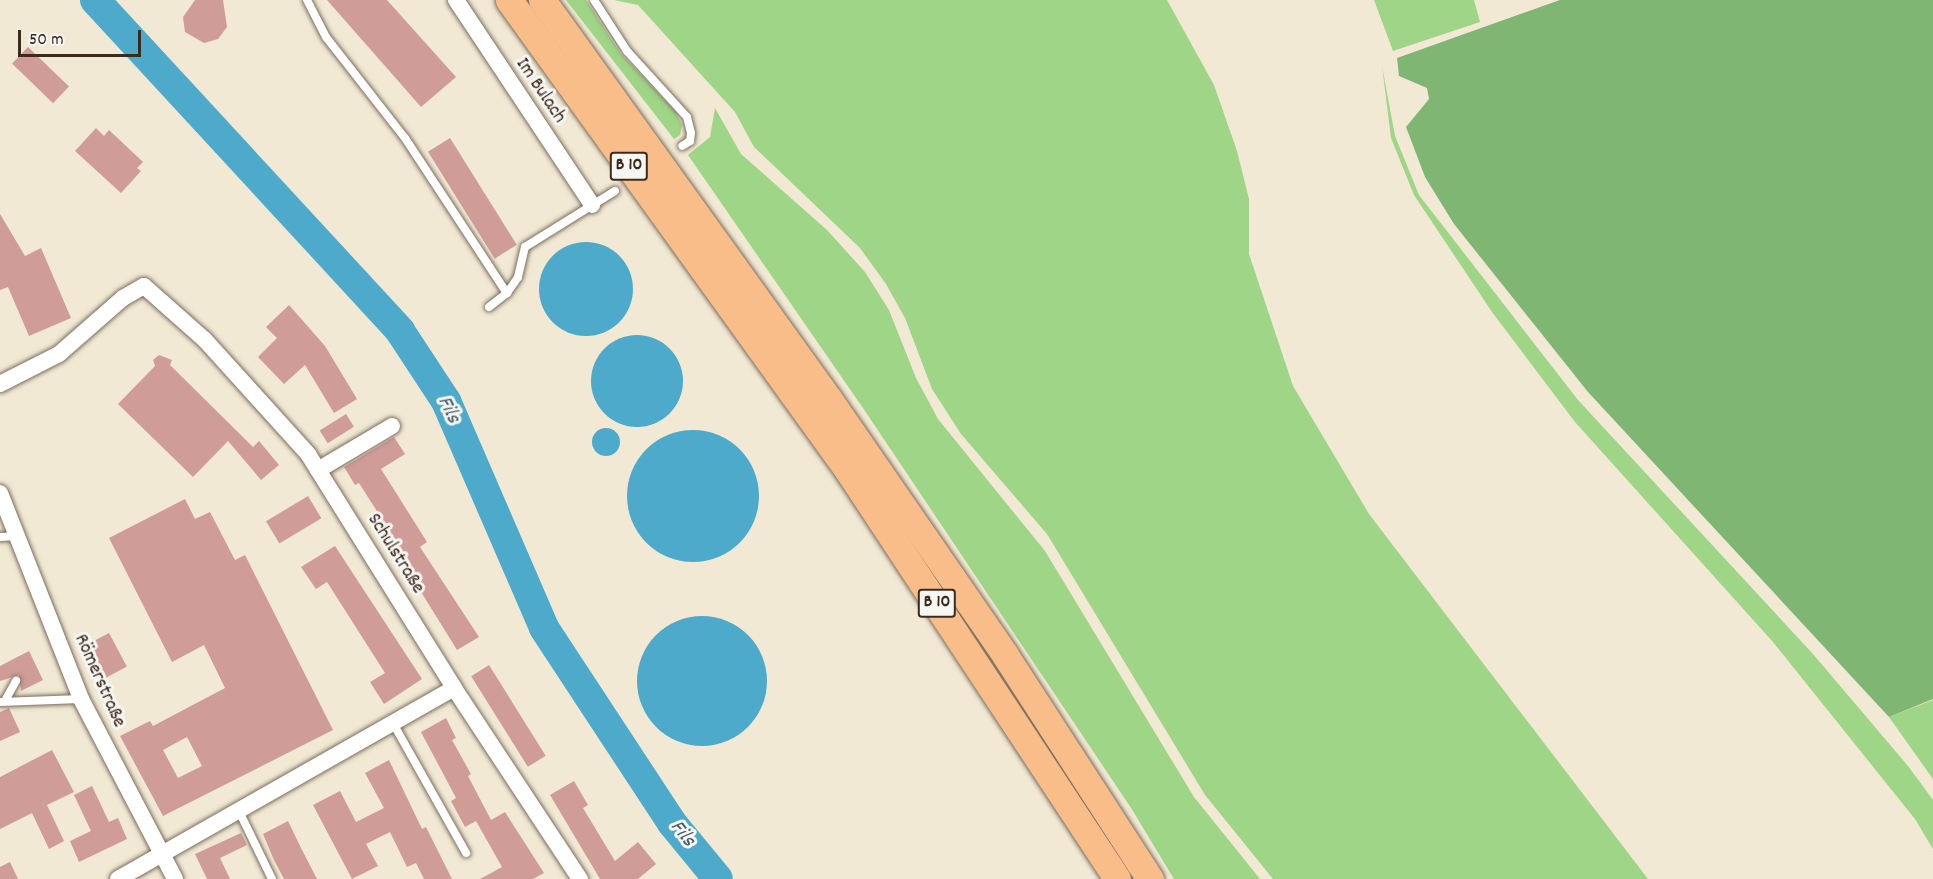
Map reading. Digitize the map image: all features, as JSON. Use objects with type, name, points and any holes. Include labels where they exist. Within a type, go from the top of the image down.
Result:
[{"type":"highway","name":"B 10","points":[[509,0],[849,472],[1117,879]]},
{"type":"highway","name":"B 10","points":[[542,0],[835,407],[1005,655],[1150,879]]},
{"type":"street","name":"Im Bulach","points":[[456,0],[592,205]]},
{"type":"street","name":"Schulstraße","points":[[0,384],[59,354],[136,288],[144,286],[206,340],[287,426],[318,470],[454,688],[580,879]]},
{"type":"street","points":[[318,470],[392,426]]},
{"type":"street","name":"Römerstraße","points":[[0,493],[8,536],[81,699],[175,879]]},
{"type":"street","points":[[118,879],[394,725],[454,688]]},
{"type":"lane","points":[[307,0],[326,37],[405,138],[507,293]]},
{"type":"lane","points":[[594,0],[627,51],[687,117],[691,133],[690,141],[682,146]]},
{"type":"lane","points":[[489,307],[507,293],[518,277],[525,247],[615,191]]},
{"type":"lane","points":[[3,700],[16,681]]},
{"type":"lane","points":[[3,700],[81,699]]},
{"type":"lane","points":[[394,725],[466,853]]},
{"type":"lane","points":[[239,811],[272,879]]},
{"type":"green space","points":[[566,0],[586,0],[621,54],[676,112],[682,125],[680,135],[674,139]]},
{"type":"green space","points":[[614,0],[1167,0],[1214,85],[1237,151],[1249,199],[1249,254],[1293,386],[1369,514],[1648,879],[1273,879],[1205,795],[1047,534],[961,434],[932,389],[905,318],[886,284],[860,248],[754,147],[735,112],[638,5]]},
{"type":"green space","points":[[1374,0],[1474,0],[1480,22],[1393,51]]},
{"type":"green space","points":[[1560,0],[1933,0],[1933,699],[1889,717],[1588,392],[1454,224],[1425,177],[1406,127],[1429,99],[1427,88],[1399,76],[1397,58]]},
{"type":"green space","points":[[1382,66],[1395,136],[1419,195],[1578,400],[1813,654],[1908,766],[1933,800],[1933,849],[1915,819],[1773,642],[1575,422],[1492,312],[1414,195],[1391,138]]},
{"type":"green space","points":[[715,108],[741,154],[827,230],[865,272],[889,310],[916,378],[938,419],[1045,551],[1194,797],[1260,879],[1174,879],[1131,808],[865,411],[688,155],[710,137]]},
{"type":"green space","points":[[1933,700],[1933,779],[1889,717]]},
{"type":"water","points":[[586,242],[604,245],[619,256],[630,271],[633,289],[630,307],[619,322],[604,333],[586,336],[568,333],[553,322],[542,307],[539,289],[542,271],[553,256],[568,245]]},
{"type":"water","points":[[637,335],[655,339],[669,349],[679,363],[683,381],[679,399],[669,413],[655,423],[637,427],[619,423],[605,413],[595,399],[591,381],[595,363],[605,349],[619,339]]},
{"type":"water","points":[[606,428],[616,432],[620,442],[616,452],[606,456],[596,452],[592,442],[596,432]]},
{"type":"water","points":[[693,430],[718,435],[730,441],[748,459],[754,471],[759,496],[754,521],[748,533],[730,551],[718,557],[693,562],[668,557],[656,551],[638,533],[632,521],[627,496],[632,471],[638,459],[656,441],[668,435]]},
{"type":"water","points":[[702,616],[727,621],[748,635],[762,656],[767,681],[762,706],[748,727],[727,741],[702,746],[677,741],[656,727],[642,706],[637,681],[642,656],[656,635],[677,621]]},
{"type":"building","points":[[195,0],[223,0],[227,27],[218,39],[204,43],[185,32],[183,17]]},
{"type":"building","points":[[327,0],[387,0],[456,77],[421,107]]},
{"type":"building","points":[[28,47],[69,87],[53,103],[12,64]]},
{"type":"building","points":[[96,128],[104,136],[109,130],[143,162],[137,168],[141,171],[121,193],[75,151]]},
{"type":"building","points":[[450,138],[517,245],[495,259],[428,152]]},
{"type":"building","points":[[0,214],[25,256],[41,248],[71,318],[29,336],[8,287],[0,290]]},
{"type":"building","points":[[289,305],[325,346],[357,399],[334,413],[305,365],[284,384],[258,357],[277,338],[266,327]]},
{"type":"building","points":[[159,355],[172,360],[170,365],[253,447],[259,441],[279,465],[261,480],[228,441],[193,477],[118,404],[155,366],[153,360]]},
{"type":"building","points":[[346,414],[354,427],[328,443],[320,430]]},
{"type":"building","points":[[394,437],[405,454],[381,469],[427,542],[420,547],[479,637],[457,650],[405,566],[410,563],[359,483],[355,485],[344,467]]},
{"type":"building","points":[[308,496],[321,518],[279,544],[266,521]]},
{"type":"building","points":[[185,499],[195,519],[210,512],[235,560],[245,555],[333,730],[163,816],[120,736],[150,721],[153,726],[225,688],[204,645],[172,662],[109,538]],"holes":[[[187,737],[202,766],[178,778],[163,750]]]},
{"type":"building","points":[[335,546],[422,679],[384,704],[370,682],[385,673],[327,582],[316,589],[301,567]]},
{"type":"building","points":[[109,633],[127,667],[101,680],[83,647]]},
{"type":"building","points":[[29,651],[43,680],[21,691],[19,675],[0,681],[0,666]]},
{"type":"building","points":[[489,665],[546,756],[528,767],[471,676]]},
{"type":"building","points":[[9,708],[20,732],[0,741],[0,712]]},
{"type":"building","points":[[446,718],[456,738],[452,740],[471,774],[468,776],[491,820],[505,812],[544,873],[533,879],[480,879],[502,867],[476,821],[465,827],[451,801],[456,798],[421,732]]},
{"type":"building","points":[[52,750],[74,792],[47,805],[64,841],[49,849],[32,813],[0,829],[0,777]]},
{"type":"building","points":[[389,760],[422,829],[426,827],[452,879],[424,879],[416,863],[407,867],[390,832],[366,844],[378,866],[352,879],[313,805],[340,791],[356,822],[384,808],[365,773]]},
{"type":"building","points":[[574,781],[588,805],[583,808],[615,861],[638,842],[656,864],[638,879],[600,879],[550,795]]},
{"type":"building","points":[[92,786],[109,822],[118,818],[127,839],[79,862],[70,841],[91,831],[74,795]]},
{"type":"building","points":[[288,821],[317,879],[284,879],[274,860],[263,834]]},
{"type":"building","points":[[241,833],[247,845],[220,858],[230,879],[207,879],[195,854]]},
{"type":"building","points":[[10,862],[18,879],[0,879],[0,867]]},
{"type":"waterway","name":"Fils","points":[[95,0],[400,331],[446,401],[544,628],[672,823],[718,879]]}]
